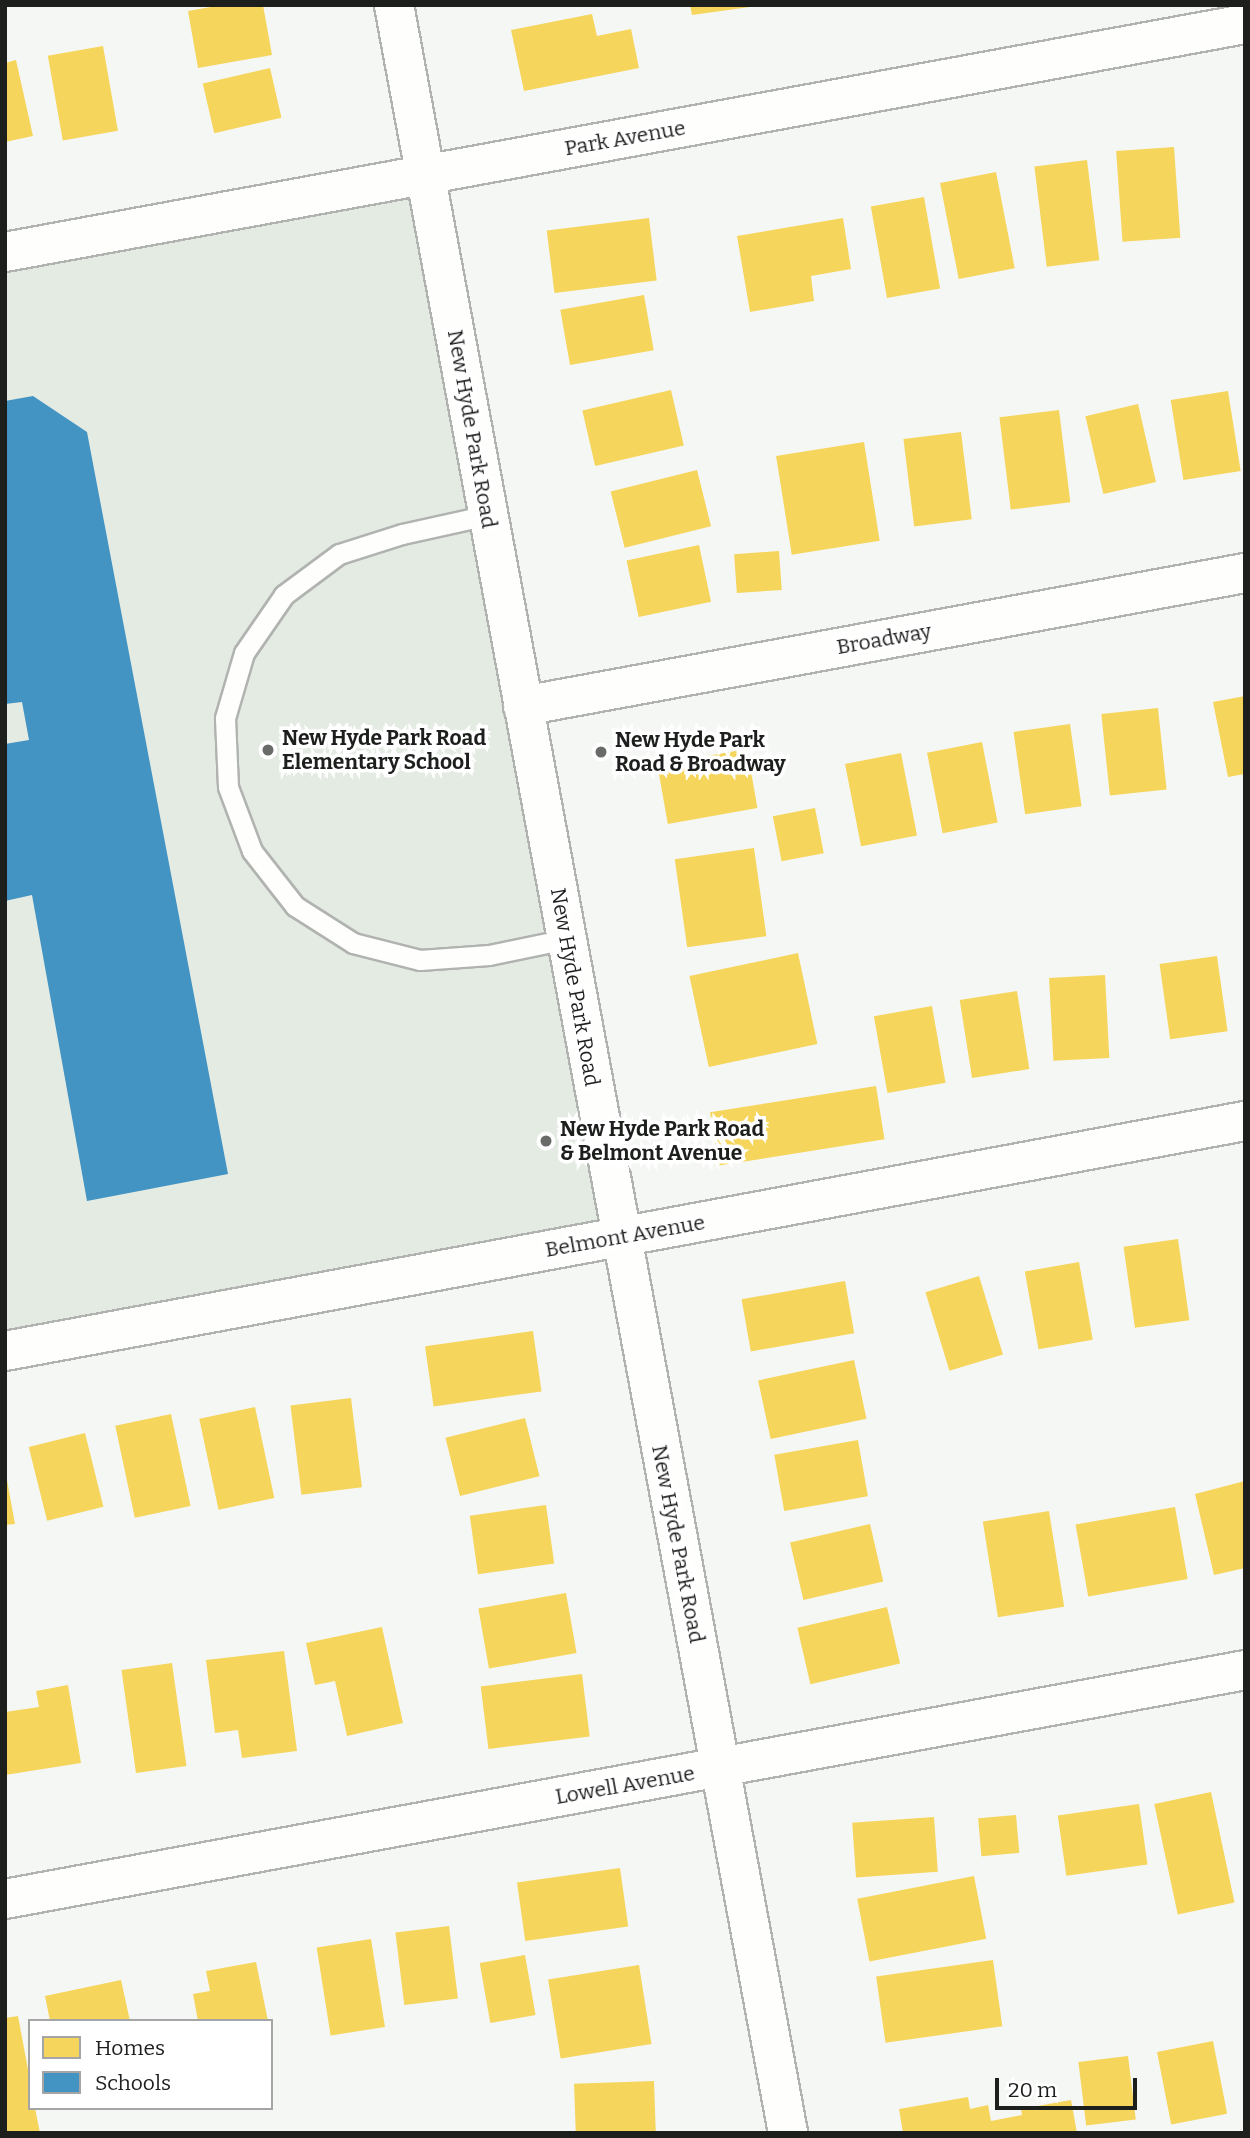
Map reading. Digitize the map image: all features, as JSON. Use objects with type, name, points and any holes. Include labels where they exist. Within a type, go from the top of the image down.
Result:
[{"type":"street","name":"New Hyde Park Road","points":[[394,5],[788,2133]]},
{"type":"street","name":"Park Avenue","points":[[5,253],[1245,24]]},
{"type":"street","name":"Broadway","points":[[523,706],[1245,573]]},
{"type":"street","name":"Belmont Avenue","points":[[5,1351],[1245,1121]]},
{"type":"street","name":"Lowell Avenue","points":[[5,1899],[1245,1670]]},
{"type":"lane","points":[[488,514],[402,534],[340,554],[284,595],[244,653],[225,718],[228,787],[252,851],[295,906],[354,943],[420,960],[489,955],[566,939]]},
{"type":"shaded area","name":"New Hyde Park Road Elementary School","points":[[428,188],[620,1236],[5,1347],[5,264]]},
{"type":"building: Homes","points":[[222,5],[263,5],[272,55],[198,68],[188,11]]},
{"type":"building: Homes","points":[[690,5],[750,5],[750,7],[692,15]]},
{"type":"building: Homes","points":[[592,14],[597,36],[631,29],[639,68],[524,91],[511,30]]},
{"type":"building: Homes","points":[[103,46],[118,131],[63,140],[48,56]]},
{"type":"building: Homes","points":[[16,60],[33,136],[5,142],[5,63]]},
{"type":"building: Homes","points":[[270,68],[281,118],[214,133],[203,84]]},
{"type":"building: Homes","points":[[1174,147],[1180,238],[1122,242],[1116,151]]},
{"type":"building: Homes","points":[[1087,160],[1099,260],[1047,267],[1034,166]]},
{"type":"building: Homes","points":[[996,172],[1015,268],[959,279],[940,183]]},
{"type":"building: Homes","points":[[924,197],[940,289],[887,298],[871,206]]},
{"type":"building: Homes","points":[[649,218],[657,281],[554,293],[547,231]]},
{"type":"building: Homes","points":[[843,218],[851,269],[811,276],[814,301],[750,312],[737,236]]},
{"type":"building: Homes","points":[[644,295],[654,350],[570,365],[560,310]]},
{"type":"building: Homes","points":[[671,390],[684,446],[595,466],[582,410]]},
{"type":"building: Homes","points":[[1228,391],[1241,471],[1183,480],[1171,400]]},
{"type":"building: Homes","points":[[1138,404],[1156,482],[1103,494],[1085,416]]},
{"type":"building: Homes","points":[[1059,410],[1070,502],[1011,510],[999,417]]},
{"type":"building: Homes","points":[[961,432],[972,519],[914,526],[903,439]]},
{"type":"building: Homes","points":[[864,442],[880,541],[792,555],[776,456]]},
{"type":"building: Homes","points":[[697,470],[711,526],[625,548],[611,492]]},
{"type":"building: Homes","points":[[699,545],[711,602],[639,617],[627,560]]},
{"type":"building: Homes","points":[[779,551],[782,590],[737,593],[734,554]]},
{"type":"building: Homes","points":[[1245,696],[1245,774],[1228,777],[1213,702]]},
{"type":"building: Homes","points":[[1158,708],[1167,790],[1110,796],[1101,714]]},
{"type":"building: Homes","points":[[1070,724],[1082,806],[1025,814],[1014,732]]},
{"type":"building: Homes","points":[[982,742],[998,822],[943,833],[927,753]]},
{"type":"building: Homes","points":[[747,749],[757,808],[668,824],[657,765]]},
{"type":"building: Homes","points":[[901,753],[917,835],[861,846],[845,764]]},
{"type":"building: Homes","points":[[815,808],[824,853],[782,861],[773,816]]},
{"type":"building: Homes","points":[[754,848],[766,936],[687,947],[675,859]]},
{"type":"building: Homes","points":[[798,953],[817,1044],[709,1067],[689,976]]},
{"type":"building: Homes","points":[[1217,956],[1228,1031],[1170,1039],[1160,964]]},
{"type":"building: Homes","points":[[1105,975],[1109,1058],[1053,1061],[1049,978]]},
{"type":"building: Homes","points":[[1017,991],[1029,1069],[972,1078],[960,1000]]},
{"type":"building: Homes","points":[[932,1006],[946,1083],[887,1093],[874,1016]]},
{"type":"building: Homes","points":[[876,1086],[884,1139],[719,1166],[710,1112]]},
{"type":"building: Homes","points":[[1178,1239],[1189,1320],[1135,1328],[1124,1247]]},
{"type":"building: Homes","points":[[1079,1262],[1093,1340],[1039,1349],[1025,1272]]},
{"type":"building: Homes","points":[[979,1276],[1003,1354],[949,1371],[925,1292]]},
{"type":"building: Homes","points":[[845,1281],[854,1333],[751,1351],[742,1299]]},
{"type":"building: Homes","points":[[533,1331],[541,1391],[434,1407],[425,1346]]},
{"type":"building: Homes","points":[[854,1360],[866,1419],[771,1439],[758,1380]]},
{"type":"building: Homes","points":[[351,1398],[362,1487],[301,1495],[290,1405]]},
{"type":"building: Homes","points":[[255,1407],[274,1498],[219,1510],[199,1419]]},
{"type":"building: Homes","points":[[171,1414],[191,1506],[135,1518],[115,1426]]},
{"type":"building: Homes","points":[[525,1418],[540,1476],[460,1496],[445,1438]]},
{"type":"building: Homes","points":[[85,1433],[103,1507],[47,1521],[29,1447]]},
{"type":"building: Homes","points":[[858,1440],[868,1496],[784,1511],[774,1455]]},
{"type":"building: Homes","points":[[5,1469],[15,1524],[5,1525]]},
{"type":"building: Homes","points":[[1245,1481],[1245,1568],[1214,1575],[1195,1494]]},
{"type":"building: Homes","points":[[546,1505],[554,1563],[478,1574],[470,1516]]},
{"type":"building: Homes","points":[[1175,1507],[1188,1579],[1088,1596],[1076,1525]]},
{"type":"building: Homes","points":[[1049,1511],[1064,1607],[998,1617],[983,1521]]},
{"type":"building: Homes","points":[[870,1524],[883,1581],[803,1600],[790,1542]]},
{"type":"building: Homes","points":[[566,1593],[577,1653],[489,1669],[478,1608]]},
{"type":"building: Homes","points":[[887,1607],[900,1664],[810,1684],[797,1628]]},
{"type":"building: Homes","points":[[382,1627],[403,1723],[347,1736],[335,1681],[315,1685],[306,1643]]},
{"type":"building: Homes","points":[[284,1651],[297,1751],[242,1758],[238,1730],[215,1733],[206,1660]]},
{"type":"building: Homes","points":[[172,1663],[186,1766],[136,1773],[121,1670]]},
{"type":"building: Homes","points":[[582,1674],[590,1737],[488,1749],[481,1686]]},
{"type":"building: Homes","points":[[68,1685],[81,1763],[5,1775],[5,1712],[39,1707],[36,1691]]},
{"type":"building: Homes","points":[[1211,1792],[1234,1903],[1178,1915],[1154,1804]]},
{"type":"building: Homes","points":[[1139,1804],[1147,1864],[1066,1876],[1058,1815]]},
{"type":"building: Homes","points":[[1016,1815],[1019,1853],[981,1856],[978,1818]]},
{"type":"building: Homes","points":[[934,1817],[938,1872],[856,1878],[852,1823]]},
{"type":"building: Homes","points":[[620,1868],[628,1926],[525,1941],[517,1882]]},
{"type":"building: Homes","points":[[974,1876],[986,1939],[869,1962],[857,1899]]},
{"type":"building: Homes","points":[[449,1926],[458,1998],[404,2005],[395,1933]]},
{"type":"building: Homes","points":[[371,1939],[385,2027],[331,2036],[317,1948]]},
{"type":"building: Homes","points":[[525,1955],[536,2015],[490,2023],[480,1963]]},
{"type":"building: Homes","points":[[993,1960],[1002,2026],[885,2043],[876,1976]]},
{"type":"building: Homes","points":[[256,1962],[268,2019],[198,2019],[193,1994],[210,1991],[206,1971]]},
{"type":"building: Homes","points":[[639,1965],[652,2044],[561,2058],[548,1979]]},
{"type":"building: Homes","points":[[121,1980],[130,2019],[50,2019],[45,1996]]},
{"type":"building: Homes","points":[[18,2016],[28,2069],[28,2110],[35,2110],[40,2133],[5,2133],[5,2018]]},
{"type":"building: Homes","points":[[1213,2041],[1227,2114],[1171,2125],[1157,2052]]},
{"type":"building: Homes","points":[[1128,2056],[1136,2120],[1086,2126],[1078,2062]]},
{"type":"building: Homes","points":[[654,2081],[656,2133],[576,2133],[574,2084]]},
{"type":"building: Homes","points":[[968,2097],[970,2109],[988,2105],[991,2121],[1022,2115],[1021,2109],[1071,2100],[1077,2133],[903,2133],[899,2109]]},
{"type":"building: Schools","points":[[33,396],[87,432],[228,1174],[87,1201],[32,895],[5,901],[5,744],[29,740],[22,702],[5,704],[5,401]]},
{"type":"place","name":"New Hyde Park Road Elementary School","points":[[268,750]]},
{"type":"place","name":"New Hyde Park Road & Broadway","points":[[601,752]]},
{"type":"place","name":"New Hyde Park Road & Belmont Avenue","points":[[546,1141]]}]
